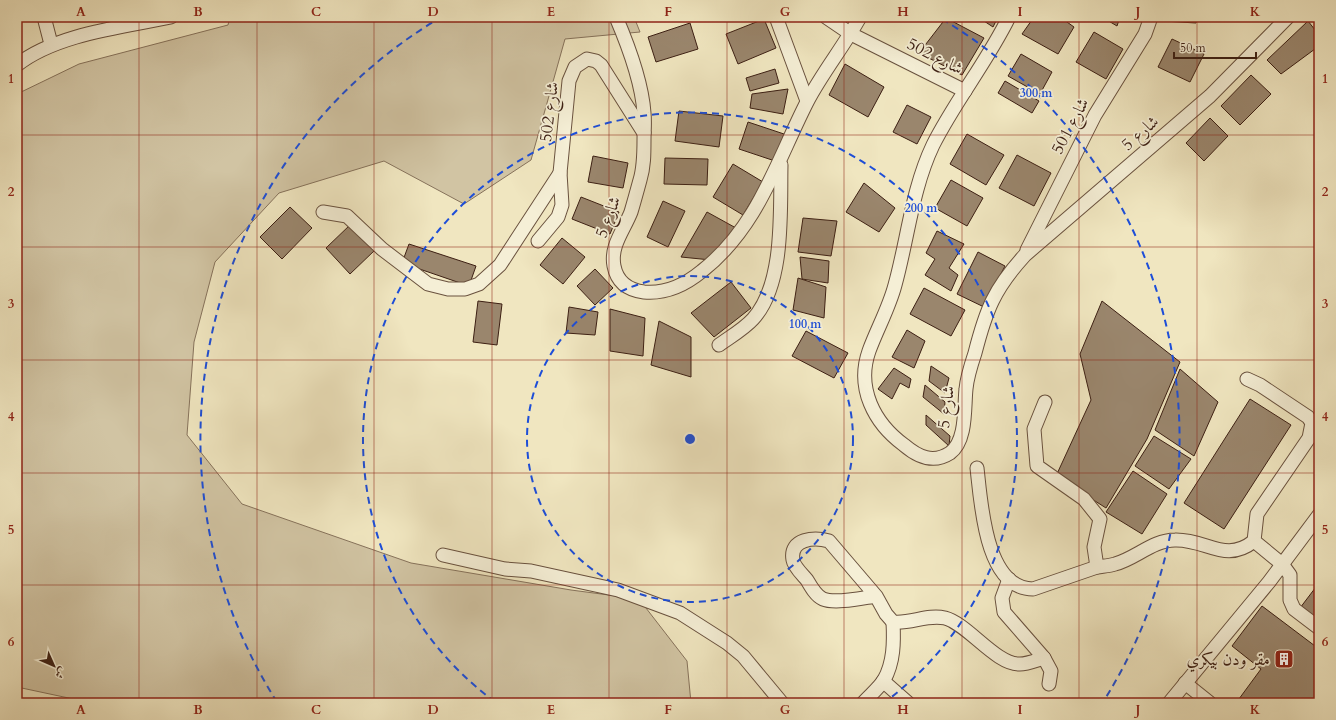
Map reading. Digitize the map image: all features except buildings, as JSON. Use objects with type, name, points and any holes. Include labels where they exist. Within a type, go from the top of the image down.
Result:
[{"type":"street","points":[[44,17],[52,44]]},
{"type":"street","points":[[17,65],[27,57],[52,44],[68,38],[171,17]]},
{"type":"street","name":"شارع 5","points":[[616,17],[640,88],[644,114],[644,167],[630,213],[615,247],[614,264],[621,283],[629,289],[644,292],[670,290],[680,286],[712,263],[737,236],[750,219],[781,161],[807,101],[851,34],[860,17]]},
{"type":"street","points":[[776,17],[807,101]]},
{"type":"street","name":"شارع 502","points":[[826,17],[851,34],[965,91]]},
{"type":"street","name":"شارع 5","points":[[1009,17],[933,145],[920,178],[894,288],[869,352],[865,367],[867,396],[881,423],[900,442],[923,458],[938,459],[952,452],[960,438],[966,383],[984,316],[995,294],[1008,274],[1025,255],[1210,96],[1288,17]]},
{"type":"street","name":"شارع 501","points":[[1025,255],[1095,115],[1145,34],[1151,17]]},
{"type":"street","name":"شارع 502","points":[[538,241],[558,217],[562,205],[560,173],[569,81],[575,67],[587,59],[596,61],[607,72],[644,133]]},
{"type":"street","points":[[719,345],[754,318],[770,291],[778,238],[781,161]]},
{"type":"street","points":[[323,212],[347,216],[382,249],[428,284],[448,289],[465,289],[480,284],[500,265],[560,173]]},
{"type":"street","points":[[977,468],[985,531],[994,557],[1008,579],[1025,589],[1033,589],[1097,567],[1115,564],[1172,540],[1186,540],[1230,552],[1244,549],[1254,541],[1257,514],[1309,438],[1312,423],[1308,417],[1260,385],[1247,379]]},
{"type":"street","points":[[1045,402],[1034,429],[1037,466],[1084,499],[1100,519],[1094,547],[1097,567]]},
{"type":"street","points":[[1169,703],[1282,564],[1319,515]]},
{"type":"street","points":[[863,703],[883,681],[891,662],[894,642],[893,622],[886,614],[876,596],[829,541],[818,538],[806,539],[797,544],[793,552],[793,561],[814,591],[822,598],[838,600],[876,596]]},
{"type":"street","points":[[1254,541],[1282,564],[1290,575],[1290,600],[1294,610],[1319,628]]},
{"type":"street","points":[[443,556],[505,569],[531,571],[618,590],[680,613],[728,643],[743,656],[782,703]]},
{"type":"street","points":[[1008,579],[1002,598],[1004,612],[1044,658],[1051,672],[1049,684]]},
{"type":"street","points":[[893,622],[903,623],[923,618],[945,618],[959,625],[1004,659],[1020,665],[1044,658]]},
{"type":"street","points":[[883,681],[908,703]]},
{"type":"street","points":[[1185,683],[1210,703]]},
{"type":"shaded area","points":[[230,17],[634,17],[640,32],[565,39],[531,160],[464,204],[384,161],[279,193],[215,262],[194,342],[187,435],[242,504],[411,563],[571,590],[639,599],[687,661],[691,703],[92,703],[17,687],[17,94],[79,64],[228,25]]},
{"type":"place","name":"مقر ودن بيكري","points":[[1284,659]]}]
